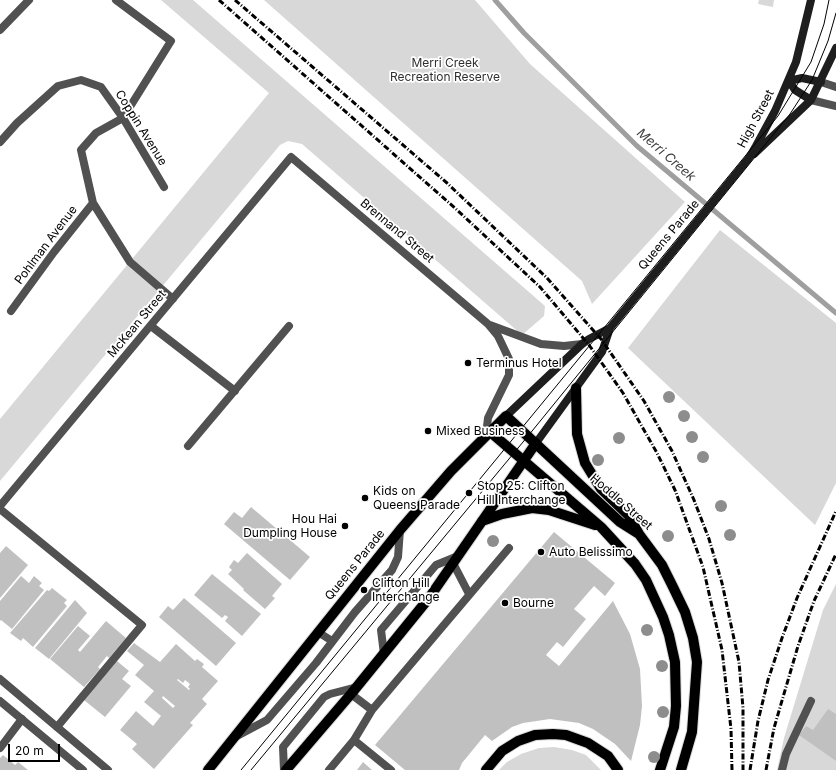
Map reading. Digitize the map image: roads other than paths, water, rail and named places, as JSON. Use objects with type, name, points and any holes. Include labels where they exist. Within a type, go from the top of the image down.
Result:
[{"type":"main road","name":"High Street","points":[[749,158],[762,136],[789,81],[803,37],[812,0]]},
{"type":"main road","name":"High Street","points":[[749,158],[811,100],[821,82],[836,48]]},
{"type":"main road","points":[[811,100],[795,90],[789,81],[802,78],[821,82]]},
{"type":"main road","name":"Queens Parade","points":[[285,770],[354,691],[454,565],[536,443],[602,352],[610,328],[632,299],[749,158]]},
{"type":"main road","name":"Queens Parade","points":[[212,769],[236,736],[318,632],[400,530],[450,471],[487,433],[582,344],[610,328]]},
{"type":"main road","points":[[576,388],[577,434],[585,463],[600,488],[629,516],[639,534]]},
{"type":"main road","name":"Hoddle Street","points":[[506,416],[620,522],[639,534],[662,565],[685,612],[693,638],[697,662],[697,685],[692,732],[681,770]]},
{"type":"main road","points":[[487,433],[524,462],[600,527],[635,564],[655,598],[669,635],[675,662],[676,706],[670,742],[660,770]]},
{"type":"main road","points":[[482,522],[502,514],[532,508],[549,510],[600,527]]},
{"type":"main road","points":[[486,770],[502,751],[518,741],[535,735],[552,734],[566,735],[588,743],[608,756],[618,770]]},
{"type":"street","points":[[0,30],[28,0]]},
{"type":"street","points":[[116,0],[171,41],[123,118]]},
{"type":"street","name":"Coppin Avenue","points":[[0,142],[17,123],[58,86],[82,80],[100,86],[123,118],[164,187]]},
{"type":"street","points":[[821,82],[836,87]]},
{"type":"street","points":[[811,100],[836,106]]},
{"type":"street","name":"Pohlman Avenue","points":[[11,311],[54,252],[93,203],[80,150],[96,133],[123,118]]},
{"type":"street","name":"McKean Street","points":[[0,508],[291,157]]},
{"type":"street","name":"Brennand Street","points":[[291,157],[488,324],[503,344],[509,359],[507,382],[488,418],[487,433]]},
{"type":"street","points":[[93,203],[130,262],[173,299]]},
{"type":"street","name":"Brennand Street","points":[[488,324],[541,344],[558,346],[582,344]]},
{"type":"street","points":[[151,326],[235,391]]},
{"type":"street","points":[[188,446],[289,326]]},
{"type":"street","points":[[0,508],[142,625],[57,727]]},
{"type":"street","points":[[236,736],[268,720],[392,570],[398,556],[400,530]]},
{"type":"street","points":[[329,770],[354,740],[372,710],[509,548]]},
{"type":"street","points":[[384,654],[381,630],[436,565],[460,555]]},
{"type":"street","points":[[454,565],[469,594]]},
{"type":"street","points":[[318,632],[332,641]]},
{"type":"street","points":[[0,679],[108,770]]},
{"type":"street","points":[[285,770],[283,747],[324,697],[330,694],[354,691],[372,710]]},
{"type":"street","points":[[0,701],[83,770]]},
{"type":"street","points":[[782,770],[786,754],[811,702]]},
{"type":"street","points":[[0,748],[22,719]]},
{"type":"street","points":[[354,740],[392,770]]},
{"type":"street","points":[[685,759],[685,770]]},
{"type":"waterway","name":"Merri Creek","points":[[495,0],[524,33],[637,146],[836,313]]},
{"type":"tram line","points":[[241,770],[778,116],[811,62],[824,24],[829,0]]},
{"type":"tram line","points":[[251,770],[528,436],[790,114],[812,80],[828,41],[836,13]]},
{"type":"railway","points":[[219,0],[456,209],[540,287],[589,345],[623,393],[657,453],[675,490],[703,567],[722,650],[731,729],[732,770]]},
{"type":"railway","points":[[235,0],[447,183],[547,278],[601,339],[644,401],[672,451],[694,500],[709,539],[722,583],[739,662],[743,708],[743,770]]},
{"type":"railway","points":[[750,770],[758,721],[768,680],[797,598],[836,511]]},
{"type":"railway","points":[[766,770],[774,728],[798,646],[814,601],[836,554]]},
{"type":"place","name":"Terminus Hotel","points":[[468,363]]},
{"type":"place","name":"Mixed Business","points":[[428,431]]},
{"type":"place","name":"Stop 25: Clifton Hill Interchange","points":[[469,493]]},
{"type":"place","name":"Kids on Queens Parade","points":[[365,498]]},
{"type":"place","name":"Hou Hai Dumpling House","points":[[345,526]]},
{"type":"place","name":"Auto Belissimo","points":[[541,552]]},
{"type":"place","name":"Clifton Hill Interchange","points":[[364,590]]},
{"type":"place","name":"Bourne","points":[[505,603]]},
{"type":"park label","name":"Merri Creek Recreation Reserve","points":[[445,70]]}]
